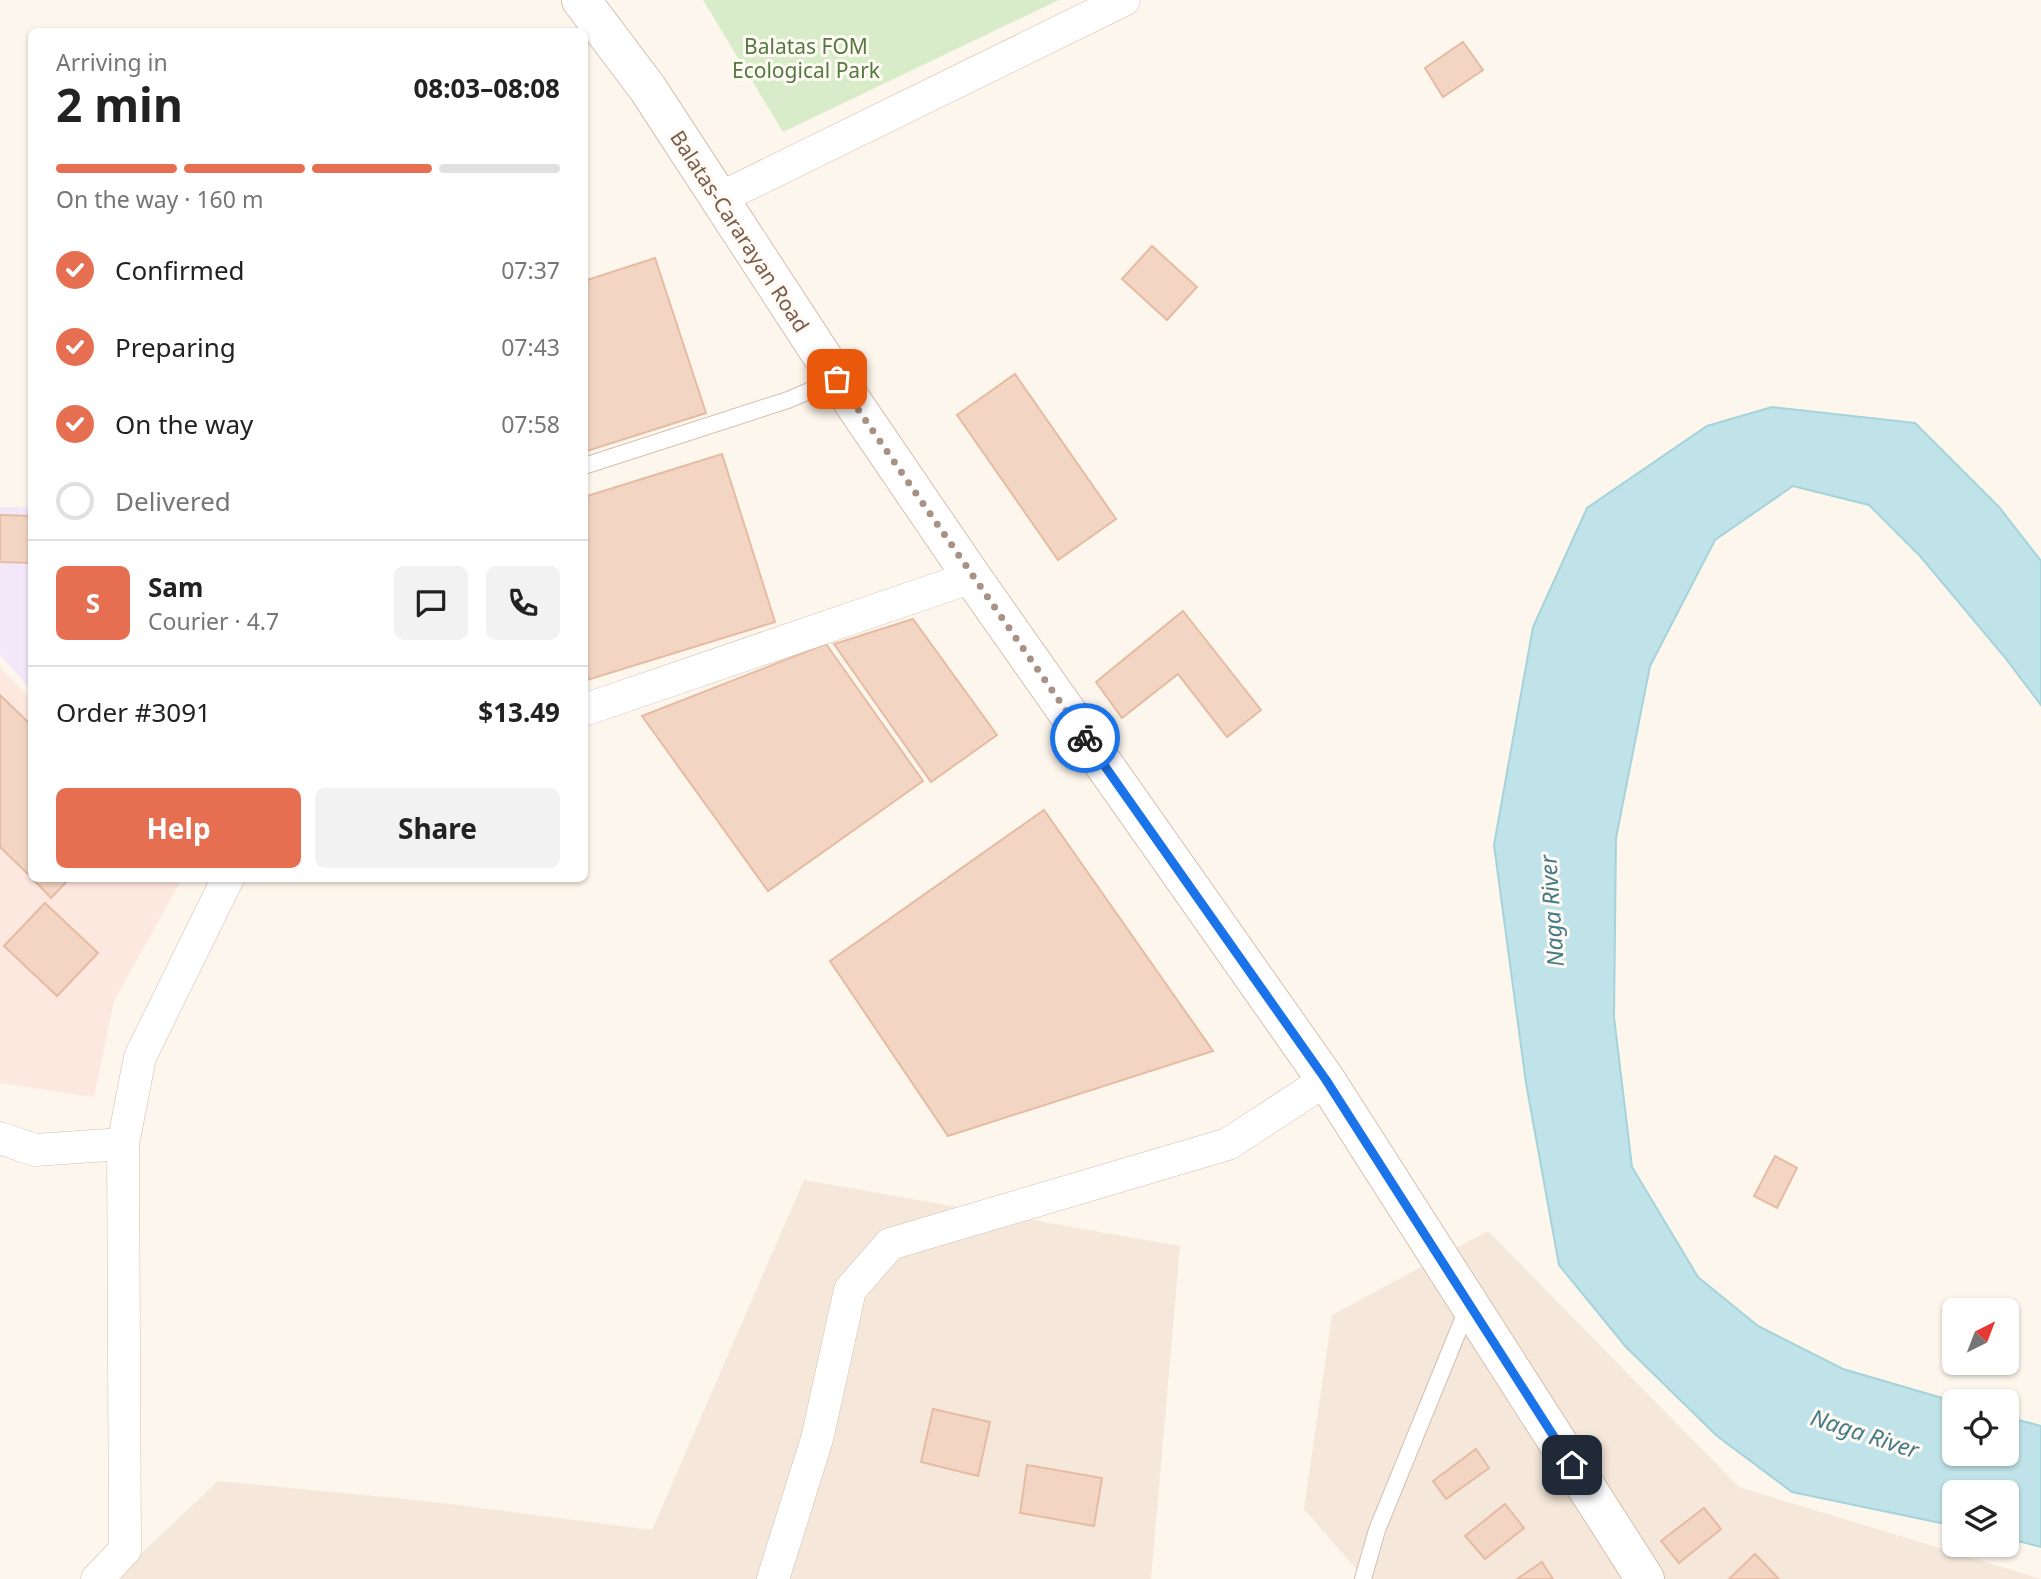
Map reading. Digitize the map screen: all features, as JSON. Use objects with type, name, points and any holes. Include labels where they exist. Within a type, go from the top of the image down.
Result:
[{"type":"main road","name":"Balatas-Cararayan Road","points":[[581,0],[648,89],[837,379],[972,577],[1326,1080],[1645,1579]]},
{"type":"street","points":[[718,199],[1124,0]]},
{"type":"street","points":[[588,709],[972,577]]},
{"type":"street","points":[[97,1579],[125,1550],[123,1144],[140,1057],[226,882]]},
{"type":"street","points":[[773,1579],[817,1439],[850,1290],[890,1244],[1228,1144],[1326,1080]]},
{"type":"street","points":[[0,1138],[35,1150],[123,1144]]},
{"type":"lane","points":[[588,465],[788,400],[837,379]]},
{"type":"lane","points":[[1363,1579],[1377,1530],[1469,1304]]},
{"type":"shaded area","points":[[0,507],[28,507],[28,686],[0,655]]},
{"type":"shaded area","points":[[0,667],[28,697],[28,882],[180,882],[114,1001],[94,1097],[0,1083]]},
{"type":"shaded area","points":[[804,1180],[1180,1246],[1151,1579],[114,1579],[218,1481],[426,1501],[652,1530]]},
{"type":"shaded area","points":[[1488,1231],[1739,1487],[1942,1549],[1942,1557],[1969,1557],[2041,1579],[1365,1579],[1304,1509],[1332,1315]]},
{"type":"green space","name":"Balatas FOM Ecological Park","points":[[703,0],[1059,0],[783,132]]},
{"type":"water","name":"Naga River","points":[[1772,407],[1915,423],[1999,507],[2041,561],[2041,705],[1920,556],[1869,505],[1793,486],[1715,540],[1650,666],[1616,838],[1614,1017],[1632,1167],[1698,1277],[1758,1326],[1843,1369],[1942,1398],[1942,1466],[2019,1466],[2019,1420],[2041,1426],[2041,1547],[2019,1541],[2019,1480],[1942,1480],[1942,1523],[1792,1492],[1717,1436],[1626,1347],[1559,1265],[1526,1083],[1494,845],[1533,627],[1587,508],[1707,426]]},
{"type":"building","points":[[1463,42],[1483,70],[1443,97],[1425,68]]},
{"type":"building","points":[[1152,246],[1197,287],[1167,320],[1122,279]]},
{"type":"building","points":[[655,258],[706,413],[588,451],[588,280]]},
{"type":"building","points":[[1015,374],[1116,519],[1058,560],[957,415]]},
{"type":"building","points":[[722,454],[775,622],[588,680],[588,496]]},
{"type":"building","points":[[0,515],[28,516],[28,563],[0,562]]},
{"type":"building","points":[[1183,611],[1261,710],[1227,737],[1178,674],[1122,718],[1096,682]]},
{"type":"building","points":[[913,619],[997,735],[931,782],[834,644]]},
{"type":"building","points":[[826,644],[923,781],[768,891],[642,716]]},
{"type":"building","points":[[0,695],[28,722],[28,874],[0,847]]},
{"type":"building","points":[[1044,810],[1213,1051],[948,1136],[830,961]]},
{"type":"building","points":[[36,882],[66,882],[51,898]]},
{"type":"building","points":[[45,903],[98,953],[57,996],[4,946]]},
{"type":"building","points":[[1775,1156],[1797,1168],[1777,1208],[1754,1196]]},
{"type":"building","points":[[933,1409],[990,1422],[978,1476],[921,1462]]},
{"type":"building","points":[[1476,1449],[1489,1468],[1446,1499],[1433,1481]]},
{"type":"building","points":[[1027,1465],[1102,1478],[1094,1526],[1020,1513]]},
{"type":"building","points":[[1505,1504],[1524,1528],[1485,1559],[1465,1536]]},
{"type":"building","points":[[1704,1508],[1721,1529],[1679,1563],[1661,1541]]},
{"type":"building","points":[[1755,1554],[1779,1579],[1729,1579]]},
{"type":"building","points":[[1542,1562],[1553,1579],[1517,1579]]},
{"type":"way so far","points":[[837,379],[1085,738]]},
{"type":"route","points":[[1085,738],[1326,1080],[1572,1465]]}]
